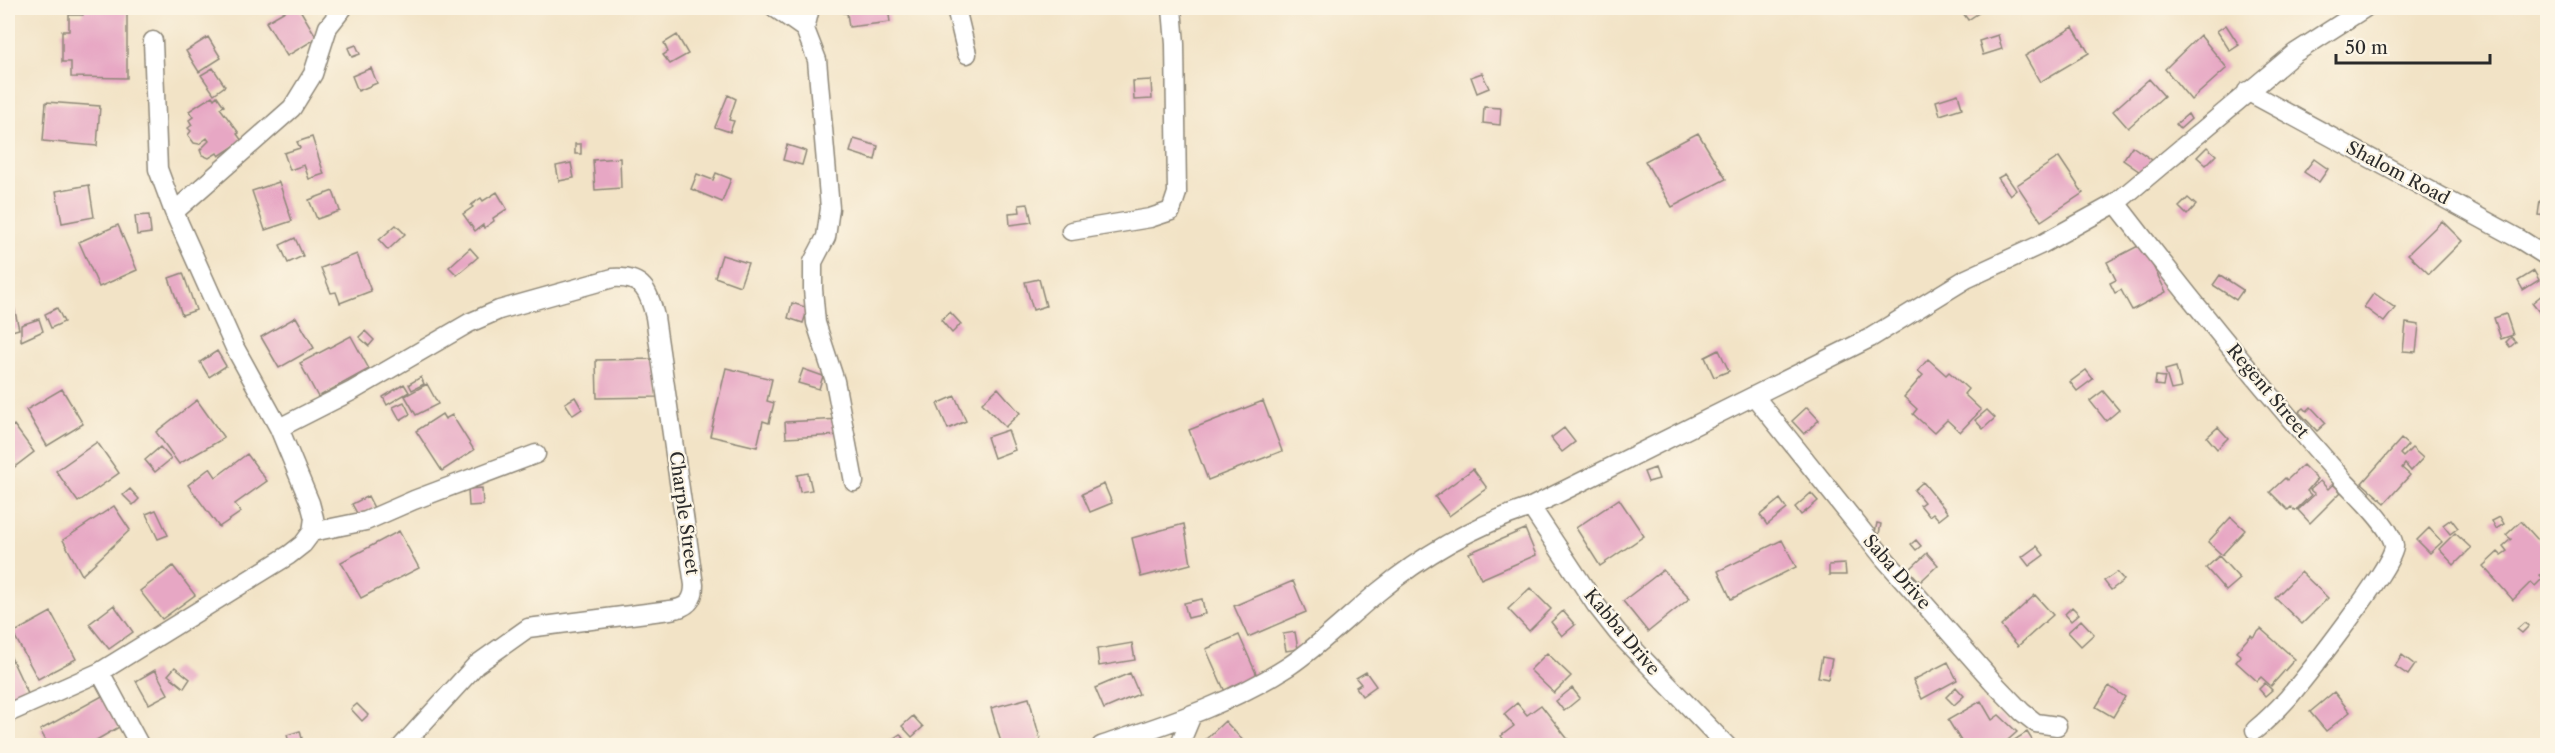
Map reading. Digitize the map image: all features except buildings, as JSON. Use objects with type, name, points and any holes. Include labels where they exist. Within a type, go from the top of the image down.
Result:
[{"type":"street","points":[[174,212],[292,108],[313,74],[328,27],[343,8]]},
{"type":"street","points":[[775,8],[806,29]]},
{"type":"street","points":[[810,8],[806,29],[817,60],[830,208],[826,237],[813,262],[816,323],[835,381],[854,482]]},
{"type":"street","points":[[956,8],[968,54]]},
{"type":"street","points":[[1071,231],[1150,218],[1171,211],[1177,193],[1175,44],[1172,8]]},
{"type":"street","points":[[1101,746],[1192,715],[1246,691],[1292,664],[1421,559],[1458,537],[1496,519],[1531,507],[1755,397],[1870,338],[1966,279],[2042,244],[2116,202],[2295,53],[2365,8]]},
{"type":"street","points":[[8,713],[100,672],[289,555],[303,544],[312,532],[314,518],[310,503],[279,428],[235,348],[174,212],[158,169],[153,41]]},
{"type":"street","name":"Shalom Road","points":[[2247,92],[2521,240],[2547,257]]},
{"type":"street","name":"Regent Street","points":[[2116,202],[2180,286],[2386,529],[2394,546],[2391,560],[2289,697],[2255,730]]},
{"type":"street","name":"Charple Street","points":[[279,428],[351,391],[469,323],[499,310],[613,278],[628,277],[639,282],[650,297],[655,317],[694,594],[690,603],[681,608],[528,628],[476,665],[402,746]]},
{"type":"street","name":"Saba Drive","points":[[1755,397],[1884,558],[1994,683],[2036,723],[2056,726]]},
{"type":"street","points":[[312,532],[366,521],[536,453]]},
{"type":"street","name":"Kabba Drive","points":[[1531,507],[1596,605],[1618,633],[1727,746]]},
{"type":"street","points":[[100,672],[140,746]]},
{"type":"street","points":[[1179,746],[1192,715]]}]
